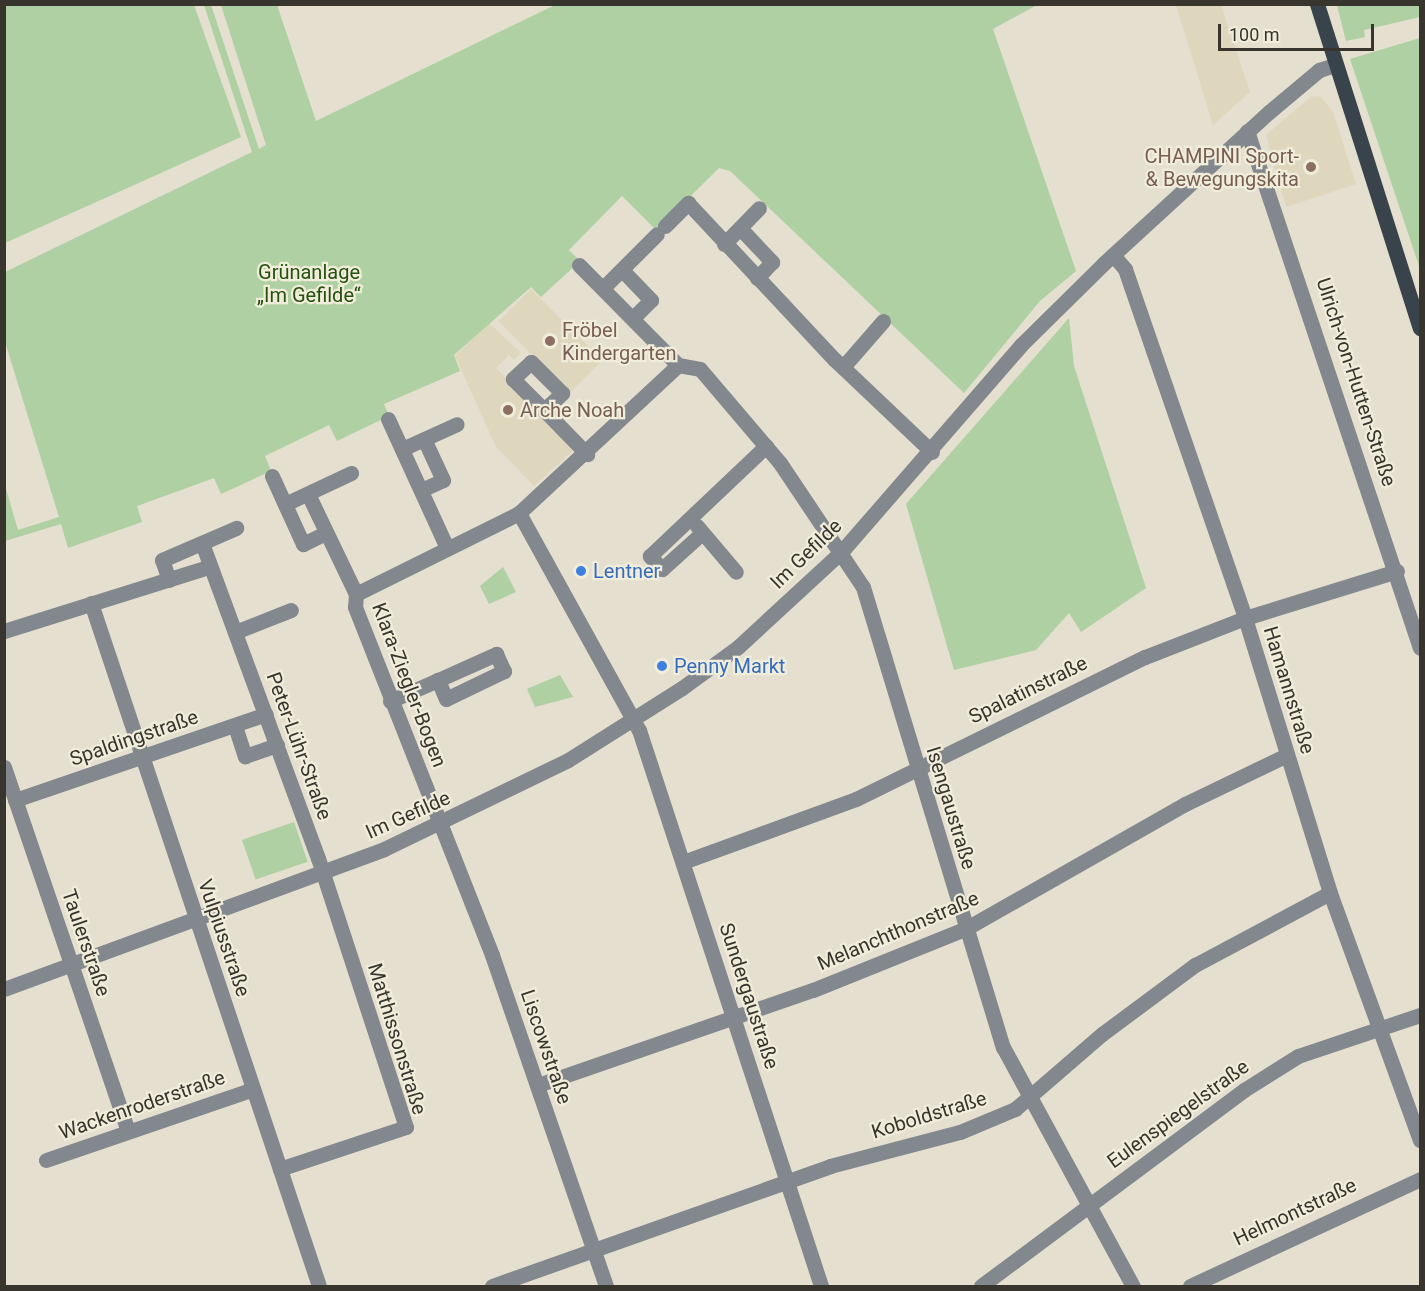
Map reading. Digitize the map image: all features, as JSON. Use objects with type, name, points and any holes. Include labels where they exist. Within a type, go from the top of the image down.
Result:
[{"type":"main road","points":[[1317,4],[1334,65],[1420,328]]},
{"type":"street","name":"Im Gefilde","points":[[4,989],[323,874],[441,823],[633,720],[730,653],[842,551],[932,452],[1021,345],[1113,255],[1247,131],[1319,70],[1334,65]]},
{"type":"street","name":"Ulrich-von-Hutten-Straße","points":[[1247,131],[1397,571],[1420,648]]},
{"type":"street","points":[[603,288],[688,202],[724,244],[843,367],[932,452]]},
{"type":"street","points":[[724,244],[759,208]]},
{"type":"street","points":[[740,228],[772,262],[757,278]]},
{"type":"street","name":"Hamannstraße","points":[[1113,255],[1125,269],[1245,618],[1330,893],[1420,1140]]},
{"type":"street","points":[[579,265],[678,365],[700,369],[766,446],[650,556],[662,569],[702,533]]},
{"type":"street","points":[[622,270],[651,300],[633,318]]},
{"type":"street","points":[[843,367],[883,321]]},
{"type":"street","name":"Klara-Ziegler-Bogen","points":[[356,594],[519,513],[587,454],[678,365]]},
{"type":"street","points":[[544,410],[587,454]]},
{"type":"street","points":[[388,419],[447,548]]},
{"type":"street","points":[[402,449],[457,424]]},
{"type":"street","points":[[421,490],[443,480],[424,439]]},
{"type":"street","name":"Isengaustraße","points":[[766,446],[842,551],[863,587],[965,929],[1003,1047],[1027,1100],[1089,1204],[1133,1287]]},
{"type":"street","points":[[285,504],[351,473]]},
{"type":"street","points":[[272,476],[303,544],[326,533]]},
{"type":"street","name":"Klara-Ziegler-Bogen","points":[[309,494],[356,594],[355,607],[390,701],[441,823]]},
{"type":"street","name":"Sundergaustraße","points":[[519,513],[633,720],[683,862],[821,1287]]},
{"type":"street","points":[[691,519],[736,572]]},
{"type":"street","points":[[169,580],[162,560],[236,528]]},
{"type":"street","name":"Peter-Lühr-Straße","points":[[202,543],[208,567],[266,714],[323,874]]},
{"type":"street","points":[[4,631],[208,567]]},
{"type":"street","name":"Spalatinstraße","points":[[683,862],[827,812],[918,769],[1087,683],[1245,618],[1397,571]]},
{"type":"street","name":"Vulpiusstraße","points":[[91,603],[141,759],[319,1287]]},
{"type":"street","points":[[235,633],[291,610]]},
{"type":"street","points":[[390,701],[438,680]]},
{"type":"street","name":"Spaldingstraße","points":[[13,809],[141,759],[266,714]]},
{"type":"street","points":[[235,726],[245,756],[277,745]]},
{"type":"street","name":"Melanchthonstraße","points":[[538,1085],[734,1018],[965,929],[1157,820],[1287,755]]},
{"type":"street","name":"Taulerstraße","points":[[4,767],[13,809],[72,965],[128,1131]]},
{"type":"street","name":"Liscowstraße","points":[[441,823],[538,1085],[606,1287]]},
{"type":"street","name":"Matthissonstraße","points":[[280,1169],[406,1127],[323,874]]},
{"type":"street","name":"Koboldstraße","points":[[492,1287],[787,1181],[960,1132],[1027,1100],[1102,1034],[1195,965],[1330,893]]},
{"type":"street","name":"Eulenspiegelstraße","points":[[981,1287],[1089,1204],[1289,1062],[1378,1027],[1420,1015]]},
{"type":"street","name":"Wackenroderstraße","points":[[46,1160],[253,1089]]},
{"type":"street","name":"Helmontstraße","points":[[1190,1287],[1420,1179]]},
{"type":"shaded area","points":[[1176,5],[1221,5],[1250,92],[1213,125]]},
{"type":"shaded area","name":"CHAMPINI Sport- & Bewegungskita","points":[[1312,96],[1321,97],[1333,112],[1356,184],[1286,207],[1266,135]]},
{"type":"shaded area","name":"Fröbel Kindergarten","points":[[531,289],[602,360],[570,393],[498,322]]},
{"type":"shaded area","name":"Arche Noah","points":[[489,323],[521,353],[514,360],[509,355],[496,368],[575,449],[534,486],[496,447],[455,356]]},
{"type":"green space","points":[[4,5],[194,5],[241,137],[5,243]]},
{"type":"green space","name":"Grünanlage „Im Gefilde“","points":[[204,5],[211,5],[259,149],[266,145],[221,5],[277,5],[316,121],[555,5],[1037,5],[993,29],[1076,271],[1040,301],[964,393],[730,171],[719,168],[656,230],[622,196],[569,250],[580,261],[541,297],[531,287],[454,355],[460,371],[384,404],[389,416],[337,441],[329,425],[265,456],[271,471],[221,494],[214,478],[137,506],[142,522],[68,548],[61,524],[5,541],[4,482],[18,530],[59,517],[5,342],[5,272],[252,152]]},
{"type":"green space","points":[[1337,5],[1420,5],[1420,17],[1364,30],[1365,37],[1346,41]]},
{"type":"green space","points":[[1420,38],[1420,269],[1350,59]]},
{"type":"green space","points":[[1069,318],[1074,366],[1146,588],[1081,632],[1069,613],[1036,650],[954,670],[906,504]]},
{"type":"green space","points":[[503,567],[516,592],[489,604],[480,586]]},
{"type":"green space","points":[[560,675],[573,697],[535,707],[527,689]]},
{"type":"green space","points":[[294,822],[308,862],[256,880],[242,840]]},
{"type":"place","name":"CHAMPINI Sport- & Bewegungskita","points":[[1311,167]]},
{"type":"place","name":"Fröbel Kindergarten","points":[[550,341]]},
{"type":"place","name":"Arche Noah","points":[[508,410]]},
{"type":"place","name":"Lentner","points":[[581,571]]},
{"type":"place","name":"Penny Markt","points":[[662,666]]}]
